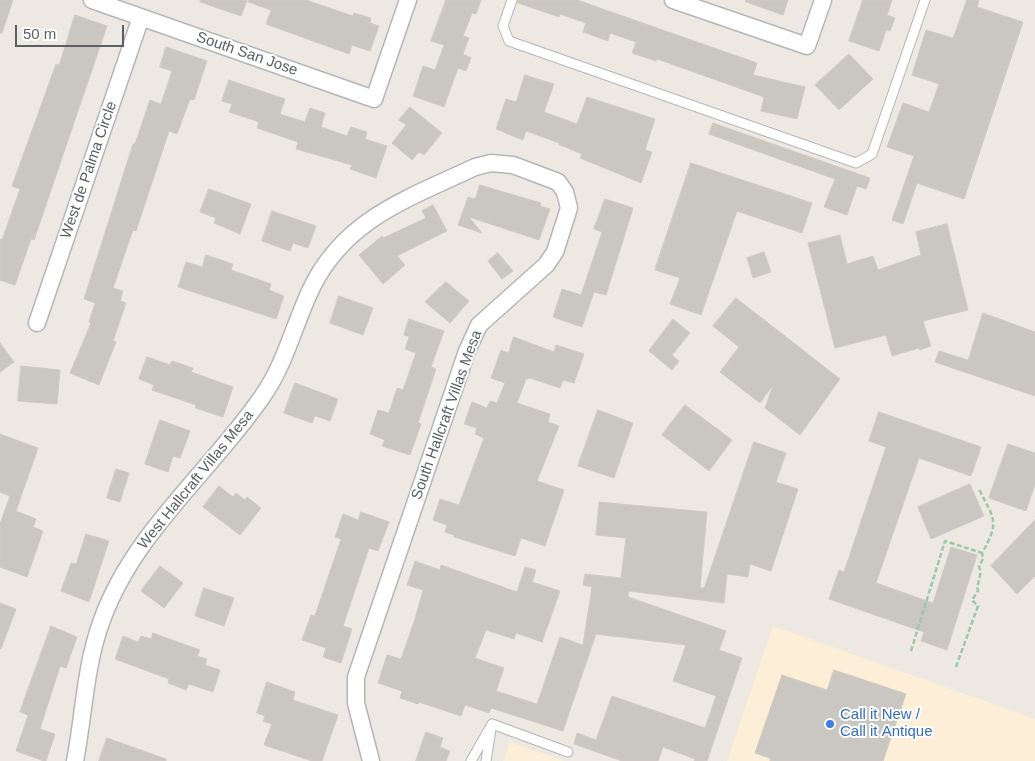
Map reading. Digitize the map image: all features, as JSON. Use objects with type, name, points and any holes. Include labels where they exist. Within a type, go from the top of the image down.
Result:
[{"type":"street","name":"South San Jose","points":[[92,0],[374,99],[408,0]]},
{"type":"street","points":[[674,0],[807,46],[823,0]]},
{"type":"street","name":"West de Palma Circle","points":[[38,323],[141,17]]},
{"type":"street","name":"South Hallcraft Villas Mesa","points":[[367,222],[377,214],[475,167],[491,163],[512,165],[558,182],[565,192],[569,208],[555,252],[546,265],[480,325],[467,351],[356,677],[356,703],[370,761]]},
{"type":"street","name":"West Hallcraft Villas Mesa","points":[[75,761],[88,676],[101,621],[117,586],[143,544],[216,456],[270,386],[282,364],[312,288],[325,262],[348,237],[367,222]]},
{"type":"lane","points":[[512,0],[503,26],[509,41],[856,163],[872,154],[925,0]]},
{"type":"lane","points":[[492,724],[568,752]]},
{"type":"lane","points":[[471,761],[492,724]]},
{"type":"lane","points":[[486,761],[492,724]]},
{"type":"path","points":[[956,667],[978,606],[972,600],[978,591],[977,587],[982,575],[979,566],[983,558],[982,553],[994,522],[992,512],[979,489]]},
{"type":"path","points":[[911,651],[945,541],[982,553]]},
{"type":"shaded area","points":[[773,626],[1035,719],[1035,761],[727,761]]},
{"type":"shaded area","points":[[510,742],[564,761],[503,761]]},
{"type":"building","points":[[0,0],[13,0],[2,33],[0,33]]},
{"type":"building","points":[[201,0],[247,0],[241,16],[200,2]]},
{"type":"building","points":[[249,0],[306,0],[353,16],[354,13],[371,18],[370,23],[379,26],[370,51],[352,45],[349,54],[266,24],[271,10],[248,2]]},
{"type":"building","points":[[446,0],[481,0],[476,14],[472,13],[463,36],[469,38],[463,54],[471,58],[466,71],[458,68],[444,107],[413,96],[423,66],[435,70],[444,45],[431,41]]},
{"type":"building","points":[[518,0],[577,0],[757,63],[753,75],[805,87],[797,119],[761,111],[764,97],[657,59],[656,61],[632,53],[636,42],[610,33],[608,41],[583,32],[586,23],[560,14],[559,17],[518,3]]},
{"type":"building","points":[[746,0],[788,0],[783,15],[746,2]]},
{"type":"building","points":[[863,0],[892,0],[887,15],[895,18],[890,31],[886,30],[879,51],[849,41]]},
{"type":"building","points":[[967,0],[979,0],[977,7],[1023,22],[964,199],[917,183],[903,224],[892,220],[914,156],[887,147],[903,103],[929,112],[939,84],[912,75],[926,30],[953,38]]},
{"type":"building","points":[[75,15],[107,26],[34,240],[31,239],[15,285],[0,280],[0,239],[2,240],[20,189],[12,186],[56,64],[59,65]]},
{"type":"building","points":[[166,47],[207,61],[194,100],[190,99],[177,134],[169,131],[136,231],[133,230],[113,288],[123,291],[120,301],[126,303],[113,341],[116,342],[99,385],[70,373],[91,323],[89,322],[95,303],[84,299],[133,144],[135,144],[150,100],[161,104],[172,71],[160,67]]},
{"type":"building","points":[[849,54],[873,79],[839,110],[815,85]]},
{"type":"building","points":[[525,75],[554,84],[544,112],[577,124],[587,97],[655,119],[645,150],[652,152],[641,183],[580,158],[582,154],[559,143],[526,131],[523,140],[496,129],[506,99],[516,102]]},
{"type":"building","points":[[229,80],[285,99],[280,114],[305,122],[310,108],[325,113],[321,127],[347,136],[351,127],[367,132],[365,139],[387,146],[376,178],[350,169],[352,165],[296,149],[298,142],[257,128],[259,122],[229,112],[232,104],[222,101]]},
{"type":"building","points":[[410,107],[442,133],[424,155],[419,152],[412,160],[392,143],[406,125],[399,120]]},
{"type":"building","points":[[713,123],[870,178],[866,189],[857,186],[847,215],[824,207],[835,179],[709,134]]},
{"type":"building","points":[[691,163],[812,203],[802,233],[737,211],[701,315],[670,304],[680,278],[655,270]]},
{"type":"building","points":[[480,185],[541,203],[540,206],[550,209],[539,240],[469,217],[482,233],[458,225],[468,197],[475,199]]},
{"type":"building","points":[[209,189],[251,204],[240,234],[214,223],[216,218],[200,212]]},
{"type":"building","points":[[605,199],[633,208],[606,295],[594,292],[582,327],[553,317],[562,289],[581,295],[602,232],[594,229]]},
{"type":"building","points":[[433,205],[447,231],[397,256],[405,265],[383,284],[359,255],[382,236],[383,238],[426,218],[422,211]]},
{"type":"building","points":[[272,211],[316,226],[308,248],[293,243],[290,251],[262,241]]},
{"type":"building","points":[[947,224],[968,310],[923,321],[931,346],[920,350],[919,348],[892,356],[886,335],[835,348],[808,243],[840,235],[847,264],[873,256],[878,270],[921,255],[916,232]]},
{"type":"building","points":[[764,252],[771,272],[753,278],[747,258]]},
{"type":"building","points":[[498,253],[513,271],[502,279],[488,261]]},
{"type":"building","points":[[206,255],[233,264],[231,270],[271,284],[269,290],[284,296],[276,319],[178,287],[186,262],[202,267]]},
{"type":"building","points":[[446,282],[469,301],[450,323],[425,302]]},
{"type":"building","points":[[339,296],[373,308],[363,335],[330,323]]},
{"type":"building","points":[[736,298],[840,379],[800,435],[765,408],[773,385],[760,403],[720,372],[739,347],[713,326]]},
{"type":"building","points":[[983,313],[1035,332],[1035,396],[935,362],[939,351],[968,360]]},
{"type":"building","points":[[409,319],[444,331],[431,367],[436,369],[418,423],[421,424],[410,455],[382,446],[385,440],[370,434],[378,410],[389,413],[397,388],[403,390],[416,353],[405,349],[409,337],[404,335]]},
{"type":"building","points":[[673,319],[690,333],[672,355],[679,361],[672,370],[649,351]]},
{"type":"building","points":[[514,337],[554,352],[556,345],[584,354],[574,383],[563,380],[560,388],[530,378],[526,379],[517,403],[550,414],[548,422],[559,426],[537,481],[564,490],[545,546],[521,538],[515,556],[454,537],[454,535],[445,532],[447,525],[433,520],[440,499],[459,505],[484,438],[475,434],[477,428],[464,424],[472,402],[487,408],[490,401],[497,403],[505,383],[491,378],[501,350],[508,353]]},
{"type":"building","points":[[0,343],[14,362],[0,372]]},
{"type":"building","points":[[147,357],[170,365],[172,361],[193,368],[191,372],[233,387],[223,417],[195,408],[196,405],[152,390],[154,385],[139,379]]},
{"type":"building","points":[[21,366],[60,370],[57,404],[18,401]]},
{"type":"building","points":[[295,383],[338,399],[330,421],[315,416],[312,423],[284,413]]},
{"type":"building","points":[[685,405],[732,440],[709,471],[662,435]]},
{"type":"building","points":[[598,410],[633,423],[614,478],[578,466]]},
{"type":"building","points":[[879,412],[981,447],[971,476],[919,458],[876,583],[933,603],[951,547],[977,555],[947,650],[921,641],[924,632],[829,599],[839,570],[844,572],[886,447],[869,441]]},
{"type":"building","points":[[160,420],[190,431],[180,458],[173,456],[168,472],[145,464]]},
{"type":"building","points":[[0,434],[38,448],[16,511],[36,519],[33,527],[43,531],[27,577],[0,567],[0,524],[10,496],[0,492]]},
{"type":"building","points":[[754,442],[786,453],[776,482],[798,489],[771,571],[750,564],[748,577],[727,574],[724,603],[629,591],[628,597],[726,631],[719,650],[742,658],[707,761],[694,761],[695,759],[663,747],[658,761],[622,761],[574,744],[577,733],[596,740],[612,696],[705,728],[716,696],[673,681],[686,645],[596,634],[563,731],[491,708],[489,713],[465,705],[461,716],[419,702],[418,704],[400,698],[402,691],[378,683],[387,655],[401,659],[415,619],[423,590],[407,585],[415,561],[440,570],[441,565],[517,592],[525,567],[536,570],[532,582],[560,591],[542,642],[516,633],[514,639],[486,630],[475,658],[504,668],[496,691],[537,704],[560,637],[583,645],[592,587],[583,585],[585,574],[621,578],[626,538],[596,535],[599,502],[707,512],[700,588],[704,588]]},
{"type":"building","points":[[1008,444],[1035,453],[1035,484],[1026,511],[989,498]]},
{"type":"building","points":[[116,469],[129,473],[120,502],[107,498]]},
{"type":"building","points":[[970,484],[984,516],[931,539],[918,507]]},
{"type":"building","points":[[219,486],[233,497],[236,493],[245,500],[247,497],[261,508],[240,535],[203,507]]},
{"type":"building","points":[[361,512],[389,522],[378,551],[369,548],[343,626],[352,629],[341,663],[323,657],[326,648],[302,640],[311,615],[315,616],[341,539],[335,537],[343,514],[358,520]]},
{"type":"building","points":[[1035,520],[1035,576],[1017,594],[991,566]]},
{"type":"building","points":[[86,534],[109,541],[89,602],[61,591],[71,563],[76,564]]},
{"type":"building","points":[[160,566],[183,583],[164,608],[141,591]]},
{"type":"building","points":[[204,588],[234,598],[224,626],[195,616]]},
{"type":"building","points":[[0,603],[16,609],[1,649],[0,649]]},
{"type":"building","points":[[51,626],[77,637],[66,668],[60,666],[40,729],[55,734],[46,761],[44,761],[16,751],[28,715],[20,712]]},
{"type":"building","points":[[153,633],[200,650],[197,656],[207,659],[205,665],[220,670],[213,692],[189,684],[186,690],[168,683],[169,679],[115,659],[123,636],[138,642],[141,636],[151,639]]},
{"type":"building","name":"Call it New / Call it Antique","points":[[834,670],[906,694],[883,761],[770,761],[770,758],[755,753],[782,675],[827,690]]},
{"type":"building","points":[[267,682],[295,692],[293,700],[338,715],[322,761],[312,761],[264,745],[272,724],[263,721],[265,716],[257,713]]},
{"type":"building","points":[[426,732],[443,738],[440,747],[450,751],[446,761],[416,761]]},
{"type":"building","points":[[107,738],[166,759],[166,761],[99,761]]},
{"type":"place","name":"Call it New / Call it Antique","points":[[830,724]]}]
